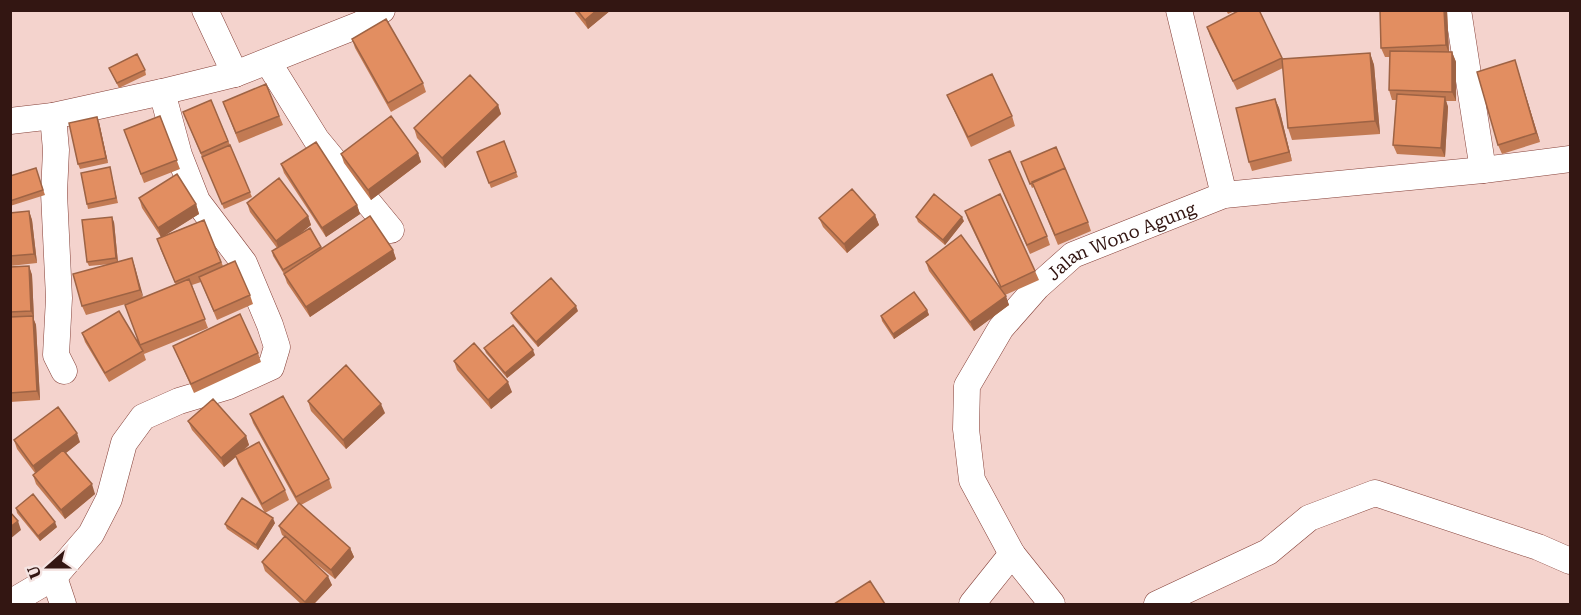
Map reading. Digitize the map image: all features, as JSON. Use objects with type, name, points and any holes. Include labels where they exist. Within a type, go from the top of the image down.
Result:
[{"type":"street","points":[[205,10],[235,74]]},
{"type":"street","points":[[13,113],[53,116],[235,74],[361,24],[382,10]]},
{"type":"street","points":[[1179,10],[1224,195]]},
{"type":"street","points":[[1458,10],[1483,170]]},
{"type":"street","points":[[268,62],[316,139],[391,230]]},
{"type":"street","points":[[10,603],[54,577],[91,534],[109,499],[124,443],[143,417],[179,401],[230,386],[272,367],[277,347],[244,263],[197,201],[176,145],[162,92]]},
{"type":"street","points":[[53,116],[56,150],[54,193],[58,298],[56,355],[64,371]]},
{"type":"street","name":"Jalan Wono Agung","points":[[1052,604],[1012,554],[972,480],[966,429],[967,386],[1001,328],[1037,287],[1073,255],[1224,195],[1483,170],[1570,159]]},
{"type":"street","points":[[1157,604],[1268,552],[1309,518],[1375,493],[1570,561]]},
{"type":"street","points":[[972,604],[1012,554]]},
{"type":"street","points":[[54,577],[63,604]]},
{"type":"building","points":[[577,10],[597,10],[585,20]]},
{"type":"building","points":[[1240,10],[1259,10],[1282,58],[1233,81],[1207,27]]},
{"type":"building","points":[[1380,10],[1444,10],[1446,45],[1381,48]]},
{"type":"building","points":[[386,19],[423,83],[388,103],[352,39]]},
{"type":"building","points":[[1390,51],[1452,52],[1452,92],[1389,90]]},
{"type":"building","points":[[1370,53],[1375,121],[1288,128],[1282,59]]},
{"type":"building","points":[[137,54],[145,70],[117,83],[109,68]]},
{"type":"building","points":[[1515,60],[1536,133],[1498,145],[1477,72]]},
{"type":"building","points":[[992,74],[1012,116],[968,137],[947,95]]},
{"type":"building","points":[[470,75],[498,105],[442,158],[414,128]]},
{"type":"building","points":[[266,84],[279,116],[236,133],[223,102]]},
{"type":"building","points":[[1397,94],[1445,97],[1441,148],[1393,145]]},
{"type":"building","points":[[1275,99],[1289,152],[1249,162],[1236,108]]},
{"type":"building","points":[[211,100],[228,141],[201,153],[183,112]]},
{"type":"building","points":[[160,116],[177,160],[141,174],[124,130]]},
{"type":"building","points":[[391,116],[418,153],[368,190],[341,154]]},
{"type":"building","points":[[97,117],[106,158],[78,164],[69,123]]},
{"type":"building","points":[[504,141],[516,172],[489,183],[477,152]]},
{"type":"building","points":[[316,142],[357,205],[322,228],[281,164]]},
{"type":"building","points":[[230,145],[250,192],[222,204],[202,157]]},
{"type":"building","points":[[1056,147],[1065,168],[1030,184],[1021,162]]},
{"type":"building","points":[[1010,151],[1047,236],[1027,245],[989,160]]},
{"type":"building","points":[[110,167],[116,198],[87,204],[81,173]]},
{"type":"building","points":[[36,168],[43,190],[10,201],[10,176]]},
{"type":"building","points":[[1065,168],[1088,222],[1055,235],[1032,182]]},
{"type":"building","points":[[177,174],[196,204],[158,228],[139,198]]},
{"type":"building","points":[[279,178],[308,216],[276,241],[247,203]]},
{"type":"building","points":[[852,189],[875,215],[844,244],[819,218]]},
{"type":"building","points":[[934,194],[962,217],[943,240],[916,217]]},
{"type":"building","points":[[1000,194],[1035,271],[1001,287],[965,211]]},
{"type":"building","points":[[29,211],[34,254],[10,256],[10,213]]},
{"type":"building","points":[[370,216],[393,250],[306,307],[284,274]]},
{"type":"building","points":[[112,217],[116,258],[87,262],[82,220]]},
{"type":"building","points":[[204,220],[221,262],[175,282],[157,239]]},
{"type":"building","points":[[310,228],[321,247],[283,270],[272,251]]},
{"type":"building","points":[[961,235],[1006,296],[970,322],[926,262]]},
{"type":"building","points":[[132,258],[140,290],[82,306],[73,274]]},
{"type":"building","points":[[235,261],[250,295],[214,311],[199,277]]},
{"type":"building","points":[[29,266],[31,311],[10,312],[10,267]]},
{"type":"building","points":[[551,278],[576,306],[536,342],[511,313]]},
{"type":"building","points":[[189,279],[205,319],[140,345],[125,305]]},
{"type":"building","points":[[914,292],[927,310],[893,334],[881,316]]},
{"type":"building","points":[[119,311],[143,351],[105,373],[82,333]]},
{"type":"building","points":[[240,314],[258,353],[191,384],[173,346]]},
{"type":"building","points":[[33,316],[37,391],[10,393],[10,317]]},
{"type":"building","points":[[513,325],[533,350],[505,373],[484,348]]},
{"type":"building","points":[[474,343],[508,382],[488,400],[454,361]]},
{"type":"building","points":[[346,365],[381,404],[343,440],[308,401]]},
{"type":"building","points":[[283,396],[329,479],[296,497],[250,414]]},
{"type":"building","points":[[213,399],[246,436],[221,458],[188,421]]},
{"type":"building","points":[[58,407],[77,433],[33,466],[14,440]]},
{"type":"building","points":[[259,442],[285,490],[262,504],[235,455]]},
{"type":"building","points":[[63,450],[92,484],[61,510],[33,475]]},
{"type":"building","points":[[33,494],[55,522],[38,536],[16,508]]},
{"type":"building","points":[[242,498],[273,518],[256,545],[225,524]]},
{"type":"building","points":[[299,503],[350,548],[331,570],[279,526]]},
{"type":"building","points":[[10,512],[18,521],[10,527]]},
{"type":"building","points":[[285,536],[328,576],[305,602],[262,562]]},
{"type":"building","points":[[870,581],[885,604],[834,604]]}]
